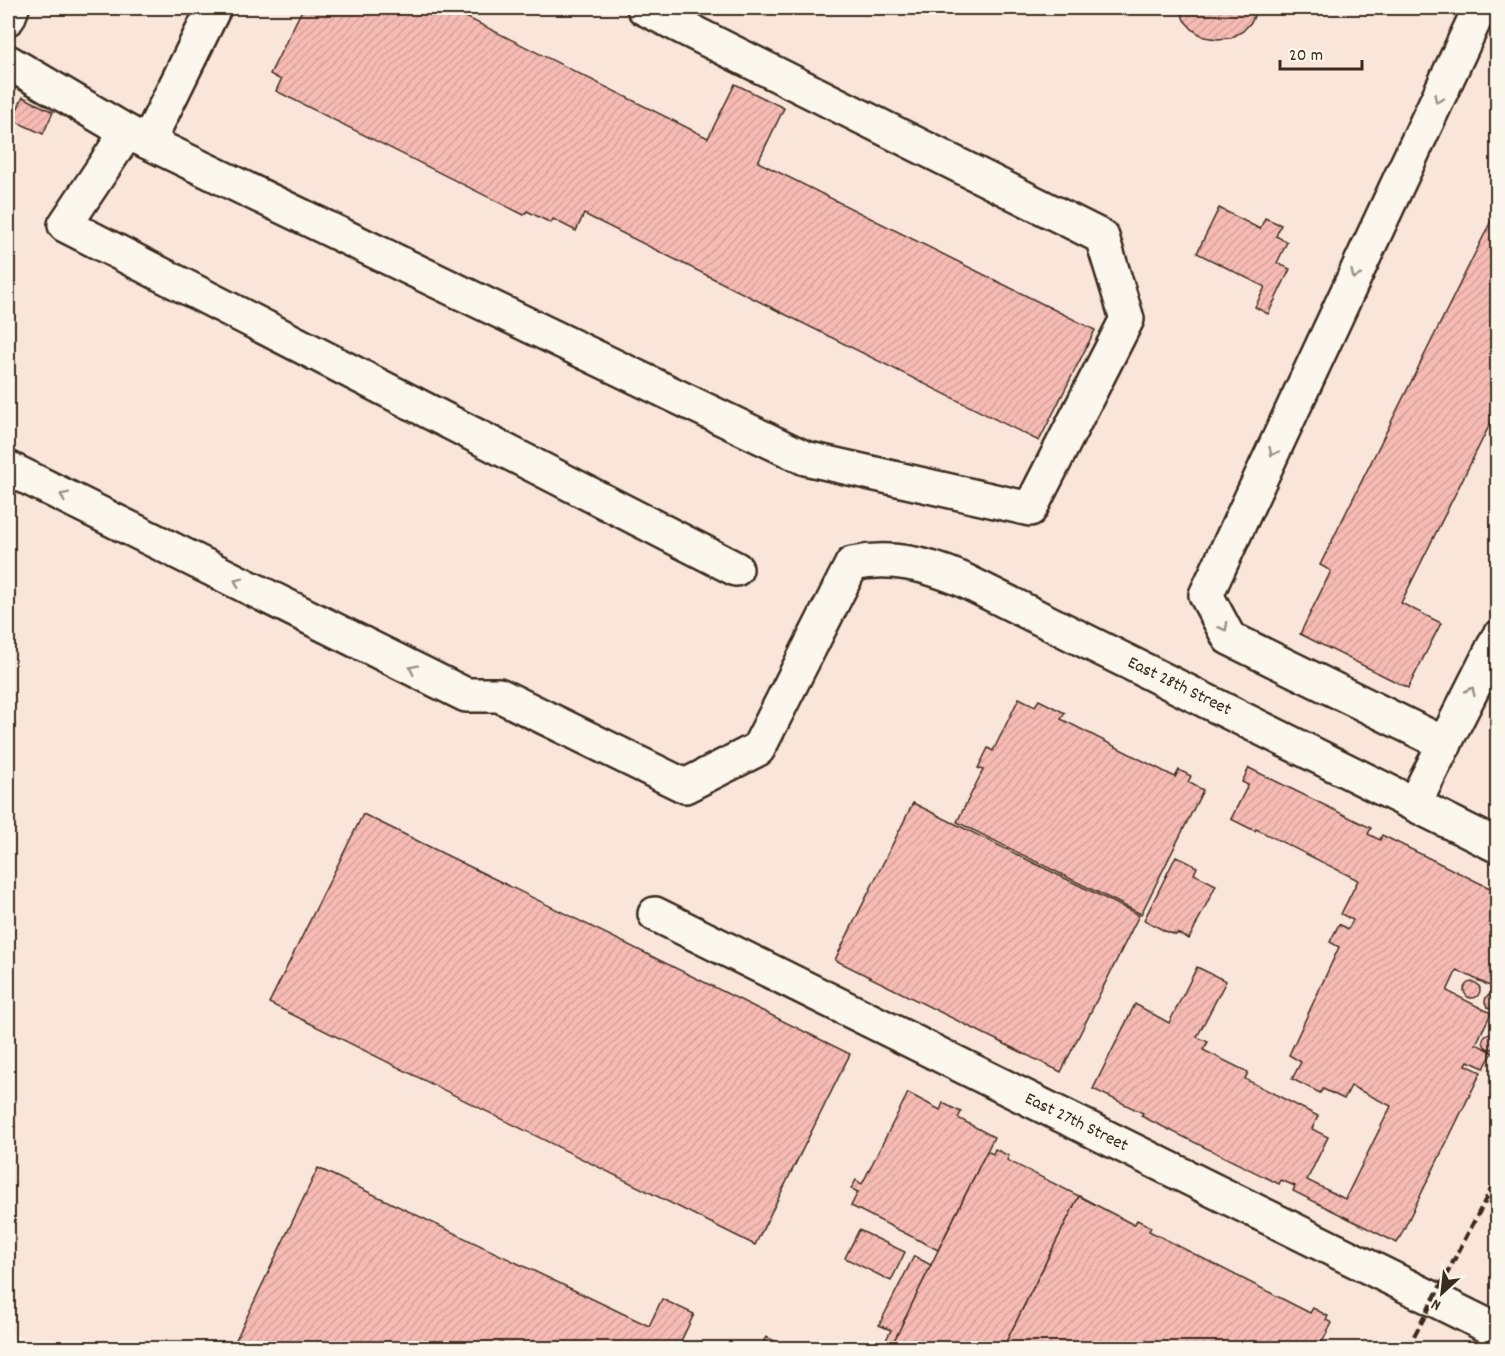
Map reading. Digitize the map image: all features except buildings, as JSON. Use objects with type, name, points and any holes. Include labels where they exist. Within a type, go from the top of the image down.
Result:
[{"type":"street","points":[[8,18],[12,8]]},
{"type":"street","points":[[214,8],[137,137],[65,225],[736,569]]},
{"type":"street","points":[[8,62],[137,137],[805,458],[1030,509],[1127,319],[1102,237],[644,8]]},
{"type":"street","points":[[1445,744],[1229,638],[1206,595],[1480,8]]},
{"type":"street","name":"East 28th Street","points":[[8,468],[466,695],[499,695],[685,786],[758,749],[852,564],[899,561],[930,567],[961,579],[1497,846]]},
{"type":"street","points":[[1414,804],[1497,638]]},
{"type":"street","name":"East 27th Street","points":[[655,914],[1494,1320]]},
{"type":"shaded area","points":[[8,8],[1497,8],[1497,1348],[43,1348],[8,1331]]},
{"type":"railway","points":[[1408,1348],[1498,1176]]}]
